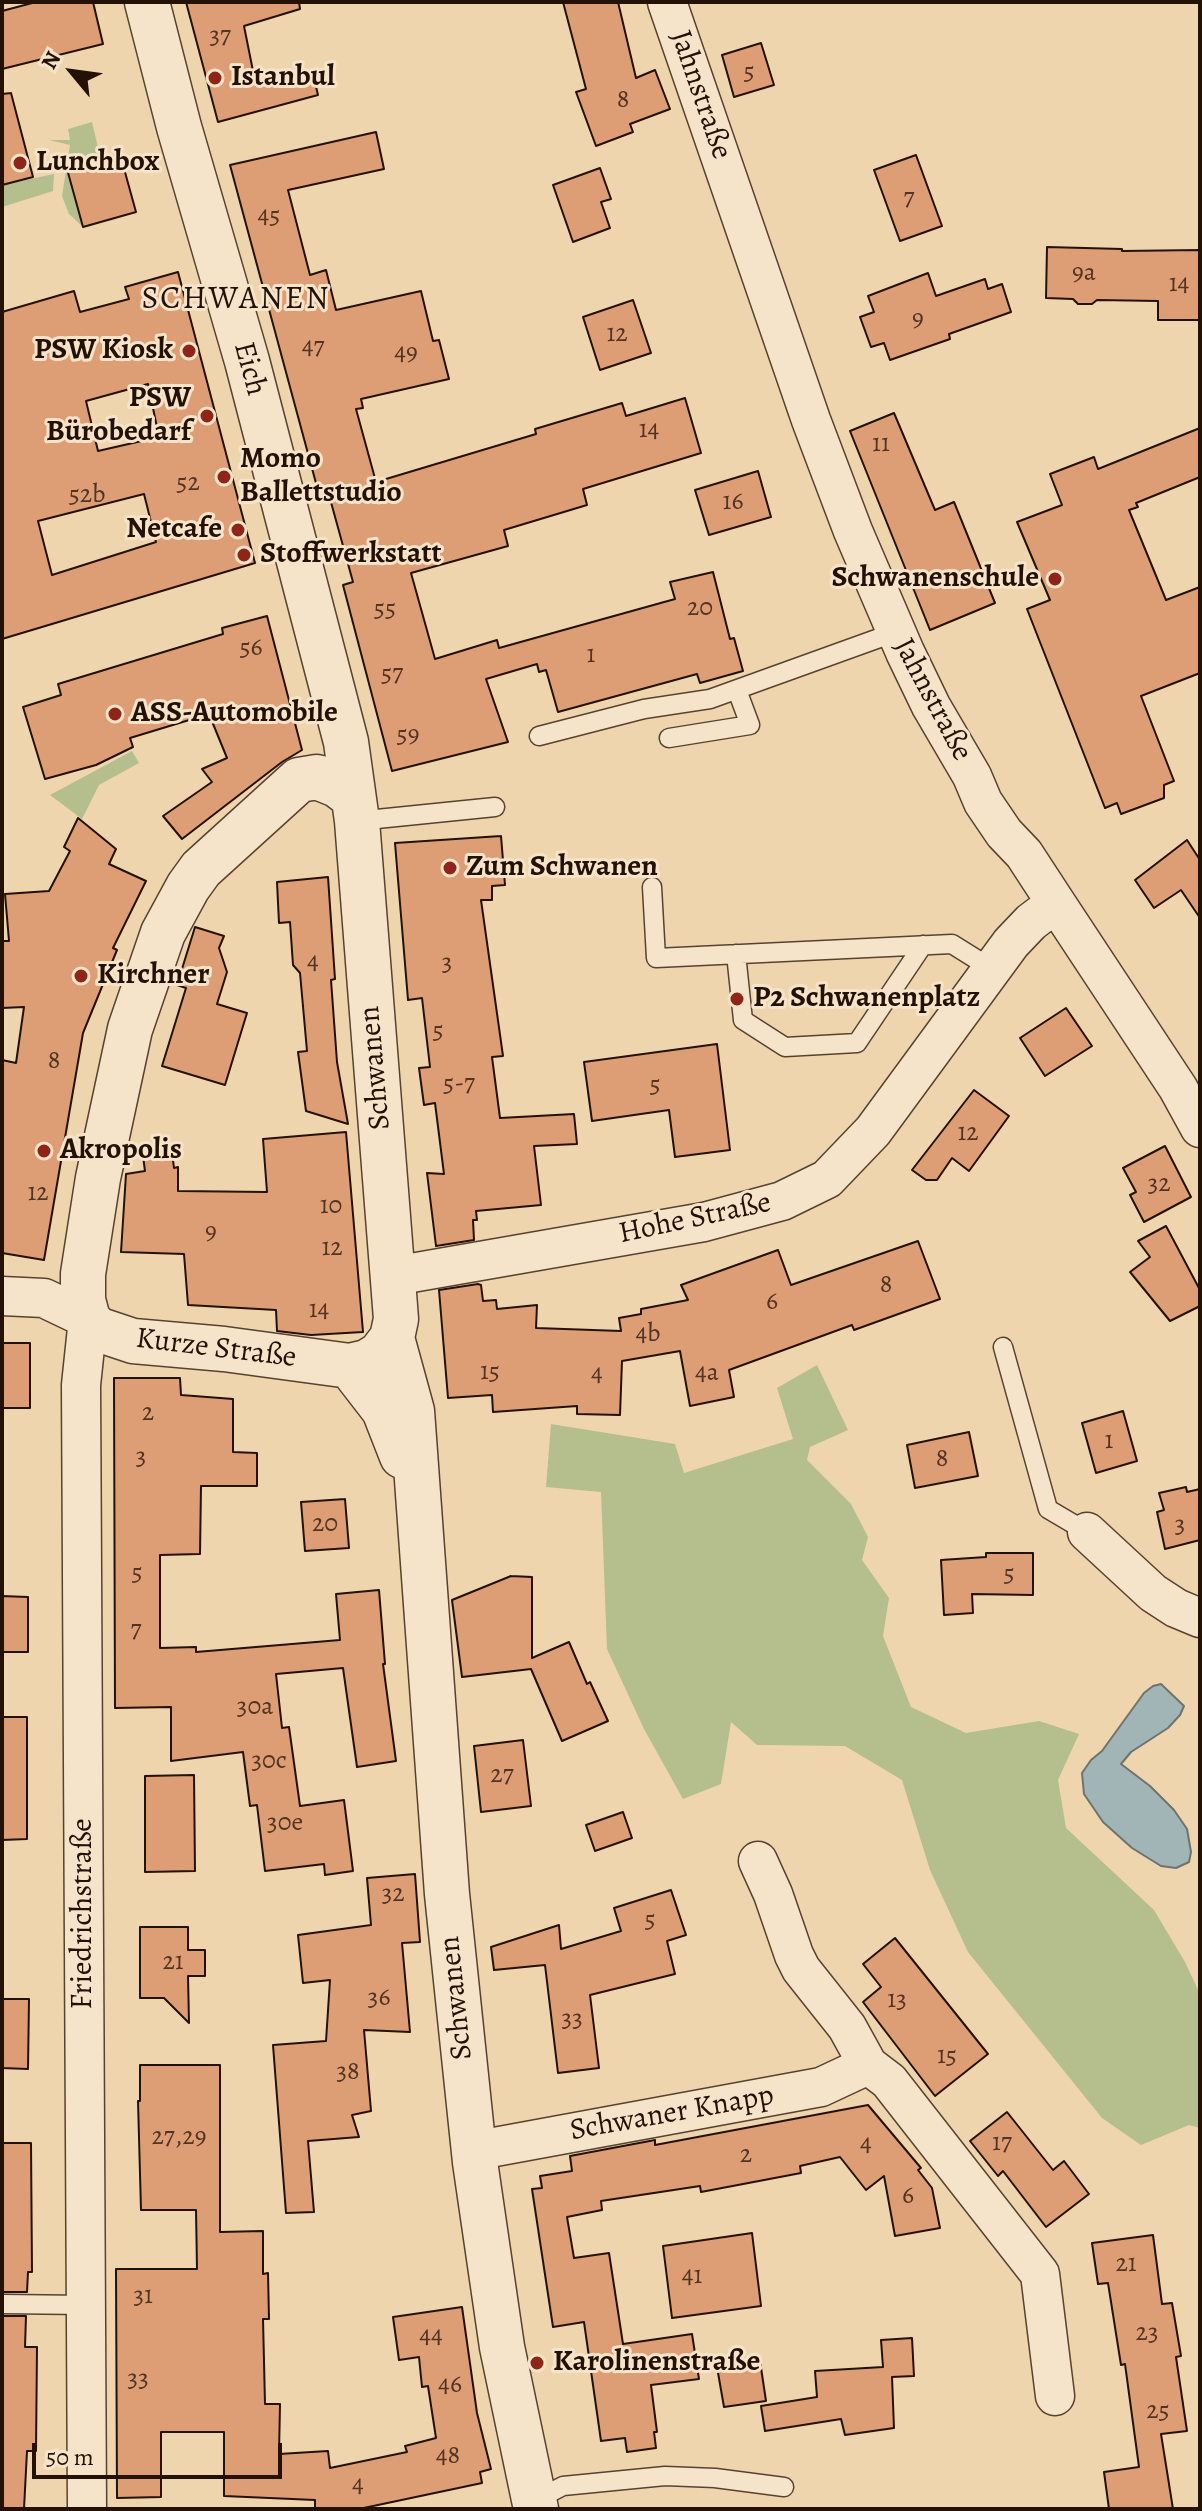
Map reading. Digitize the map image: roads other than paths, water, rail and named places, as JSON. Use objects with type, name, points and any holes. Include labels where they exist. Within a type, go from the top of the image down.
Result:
[{"type":"street","name":"Eich","points":[[147,2],[179,127],[247,361],[333,691],[346,742],[355,809]]},
{"type":"street","name":"Jahnstraße","points":[[667,2],[811,420],[896,632],[931,706],[972,776],[983,802],[1004,833],[1024,854],[1178,1088],[1200,1128]]},
{"type":"street","name":"Eich","points":[[88,1319],[83,1300],[83,1274],[98,1178],[130,1029],[163,933],[201,869],[299,780],[314,759],[333,691]]},
{"type":"street","points":[[299,780],[317,777],[337,785],[355,809]]},
{"type":"street","name":"Schwanen","points":[[355,809],[394,1276],[396,1319],[392,1338],[412,1411],[448,1908],[473,2151],[527,2506]]},
{"type":"street","name":"Hohe Straße","points":[[394,1276],[704,1222],[782,1201],[827,1179],[873,1131],[992,969],[1031,922],[1056,903]]},
{"type":"street","points":[[2,1296],[44,1298],[88,1319]]},
{"type":"street","name":"Kurze Straße","points":[[88,1319],[97,1329],[133,1341],[224,1349],[350,1366]]},
{"type":"street","name":"Friedrichstraße","points":[[87,2509],[81,1385],[88,1319]]},
{"type":"street","points":[[350,1366],[367,1362],[380,1354],[392,1338]]},
{"type":"street","name":"Schwanen","points":[[350,1366],[384,1410],[416,1491]]},
{"type":"street","points":[[1087,1532],[1153,1593],[1176,1608],[1200,1618]]},
{"type":"street","points":[[758,1861],[797,1962],[847,2027],[868,2065],[889,2081],[1040,2274],[1055,2396]]},
{"type":"street","name":"Schwaner Knapp","points":[[473,2151],[821,2087],[868,2065]]},
{"type":"lane","points":[[539,736],[644,709],[710,699],[896,632]]},
{"type":"lane","points":[[669,738],[750,725],[737,690]]},
{"type":"lane","points":[[355,809],[495,807]]},
{"type":"lane","points":[[652,887],[656,958],[952,944],[992,969]]},
{"type":"lane","points":[[736,954],[743,1020],[785,1047],[857,1043],[923,945]]},
{"type":"lane","points":[[1003,1347],[1048,1509],[1087,1532]]},
{"type":"lane","points":[[2,2304],[86,2305]]},
{"type":"lane","points":[[527,2506],[563,2486],[665,2476],[715,2478],[784,2487]]},
{"type":"place","name":"Istanbul","points":[[215,78]]},
{"type":"place","name":"Lunchbox","points":[[20,163]]},
{"type":"place","name":"PSW Kiosk","points":[[189,351]]},
{"type":"place","name":"PSW Bürobedarf","points":[[207,416]]},
{"type":"place","name":"Momo Ballettstudio","points":[[224,477]]},
{"type":"place","name":"Netcafe","points":[[238,530]]},
{"type":"place","name":"Stoffwerkstatt","points":[[244,555]]},
{"type":"place","name":"Schwanenschule","points":[[1055,579]]},
{"type":"place","name":"ASS-Automobile","points":[[115,714]]},
{"type":"place","name":"Zum Schwanen","points":[[450,868]]},
{"type":"place","name":"Kirchner","points":[[81,976]]},
{"type":"place","name":"P2 Schwanenplatz","points":[[737,999]]},
{"type":"place","name":"Akropolis","points":[[44,1151]]},
{"type":"place","name":"Karolinenstraße","points":[[537,2363]]},
{"type":"district","name":"SCHWANEN","points":[[236,300]]}]
